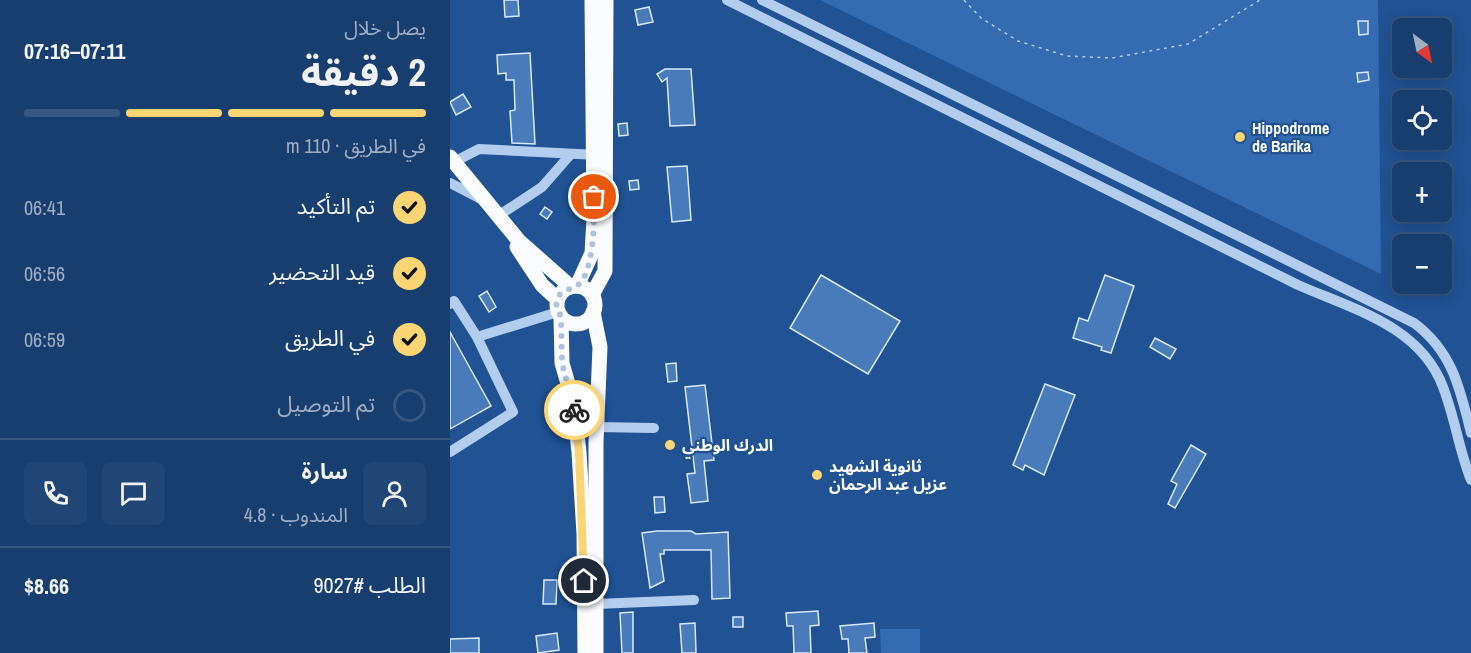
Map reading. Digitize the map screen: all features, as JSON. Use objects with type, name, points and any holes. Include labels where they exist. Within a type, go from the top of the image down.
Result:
[{"type":"main road","points":[[592,0],[605,271],[592,295],[600,347],[596,427],[596,653]]},
{"type":"main road","points":[[585,653],[584,534],[579,452],[573,401],[562,363],[559,310],[560,294],[574,286],[592,253],[608,48],[606,0]]},
{"type":"main road","points":[[452,160],[519,241],[574,286],[592,295]]},
{"type":"main road","points":[[498,216],[566,322],[579,324],[585,322],[593,312]]},
{"type":"street","points":[[727,0],[1287,279],[1402,333],[1420,349],[1440,379],[1471,480]]},
{"type":"street","points":[[762,0],[1414,322],[1435,340],[1450,362],[1460,387],[1471,433]]},
{"type":"street","points":[[452,160],[479,149],[599,155]]},
{"type":"street","points":[[498,216],[542,187],[570,154]]},
{"type":"street","points":[[450,183],[483,200]]},
{"type":"street","points":[[450,304],[454,301],[477,337],[513,412],[450,452]]},
{"type":"street","points":[[477,337],[559,310]]},
{"type":"street","points":[[596,427],[654,428]]},
{"type":"street","points":[[596,604],[694,600]]},
{"type":"path","points":[[964,0],[981,18],[1018,40],[1067,56],[1112,58],[1188,44],[1260,0]]},
{"type":"shaded area","name":"Hippodrome de Barika","points":[[820,0],[1378,0],[1381,274]]},
{"type":"shaded area","points":[[880,629],[920,629],[920,653],[881,653]]},
{"type":"building","points":[[504,0],[518,0],[519,16],[505,17]]},
{"type":"building","points":[[649,7],[653,22],[638,25],[635,10]]},
{"type":"building","points":[[1358,21],[1368,21],[1368,34],[1359,35]]},
{"type":"building","points":[[530,53],[535,144],[512,143],[510,111],[515,110],[514,80],[506,80],[506,73],[498,74],[497,55]]},
{"type":"building","points":[[665,69],[691,69],[695,125],[670,126],[667,78],[662,82],[657,74]]},
{"type":"building","points":[[1368,72],[1369,80],[1358,82],[1357,73]]},
{"type":"building","points":[[463,94],[471,107],[456,115],[450,102]]},
{"type":"building","points":[[627,123],[628,135],[619,136],[618,124]]},
{"type":"building","points":[[687,166],[691,220],[672,222],[667,167]]},
{"type":"building","points":[[638,180],[639,189],[630,190],[629,181]]},
{"type":"building","points":[[545,207],[552,212],[547,219],[540,214]]},
{"type":"building","points":[[821,275],[900,321],[868,374],[790,328]]},
{"type":"building","points":[[1105,275],[1134,286],[1111,353],[1101,350],[1102,347],[1073,338],[1079,318],[1088,321]]},
{"type":"building","points":[[487,291],[496,307],[489,312],[479,296]]},
{"type":"building","points":[[450,332],[491,406],[450,429]]},
{"type":"building","points":[[1155,338],[1176,349],[1170,359],[1150,347]]},
{"type":"building","points":[[676,363],[677,381],[668,382],[666,364]]},
{"type":"building","points":[[1045,384],[1075,395],[1044,475],[1025,465],[1023,470],[1013,465]]},
{"type":"building","points":[[705,385],[714,460],[704,461],[708,501],[691,503],[687,474],[695,473],[685,387]]},
{"type":"building","points":[[1191,445],[1206,454],[1175,508],[1168,504],[1177,484],[1171,481]]},
{"type":"building","points":[[654,497],[664,497],[665,512],[655,513]]},
{"type":"building","points":[[691,531],[696,534],[728,532],[730,598],[712,599],[711,550],[664,550],[664,554],[660,554],[664,581],[650,588],[642,533]]},
{"type":"building","points":[[544,580],[557,580],[556,604],[543,604]]},
{"type":"building","points":[[818,611],[819,625],[810,626],[811,653],[794,653],[793,626],[787,626],[786,613]]},
{"type":"building","points":[[633,612],[633,653],[622,653],[620,613]]},
{"type":"building","points":[[733,617],[743,617],[743,627],[733,627]]},
{"type":"building","points":[[695,623],[696,653],[682,653],[680,624]]},
{"type":"building","points":[[874,623],[875,637],[865,638],[867,653],[849,653],[848,639],[842,639],[840,626]]},
{"type":"building","points":[[557,633],[559,650],[538,653],[536,636]]},
{"type":"building","points":[[479,638],[479,653],[450,653],[450,639]]},
{"type":"way so far","points":[[574,410],[562,363],[561,317],[556,306],[560,294],[565,289],[577,286],[588,267],[592,253],[594,197]]},
{"type":"place","name":"Hippodrome de Barika","points":[[1240,137]]},
{"type":"place","name":"الدرك الوطني","points":[[670,445]]},
{"type":"place","name":"ثانوية الشهيد عزيل عبد الرحمان","points":[[817,475]]},
{"type":"route","points":[[574,410],[584,534],[584,581]]}]
